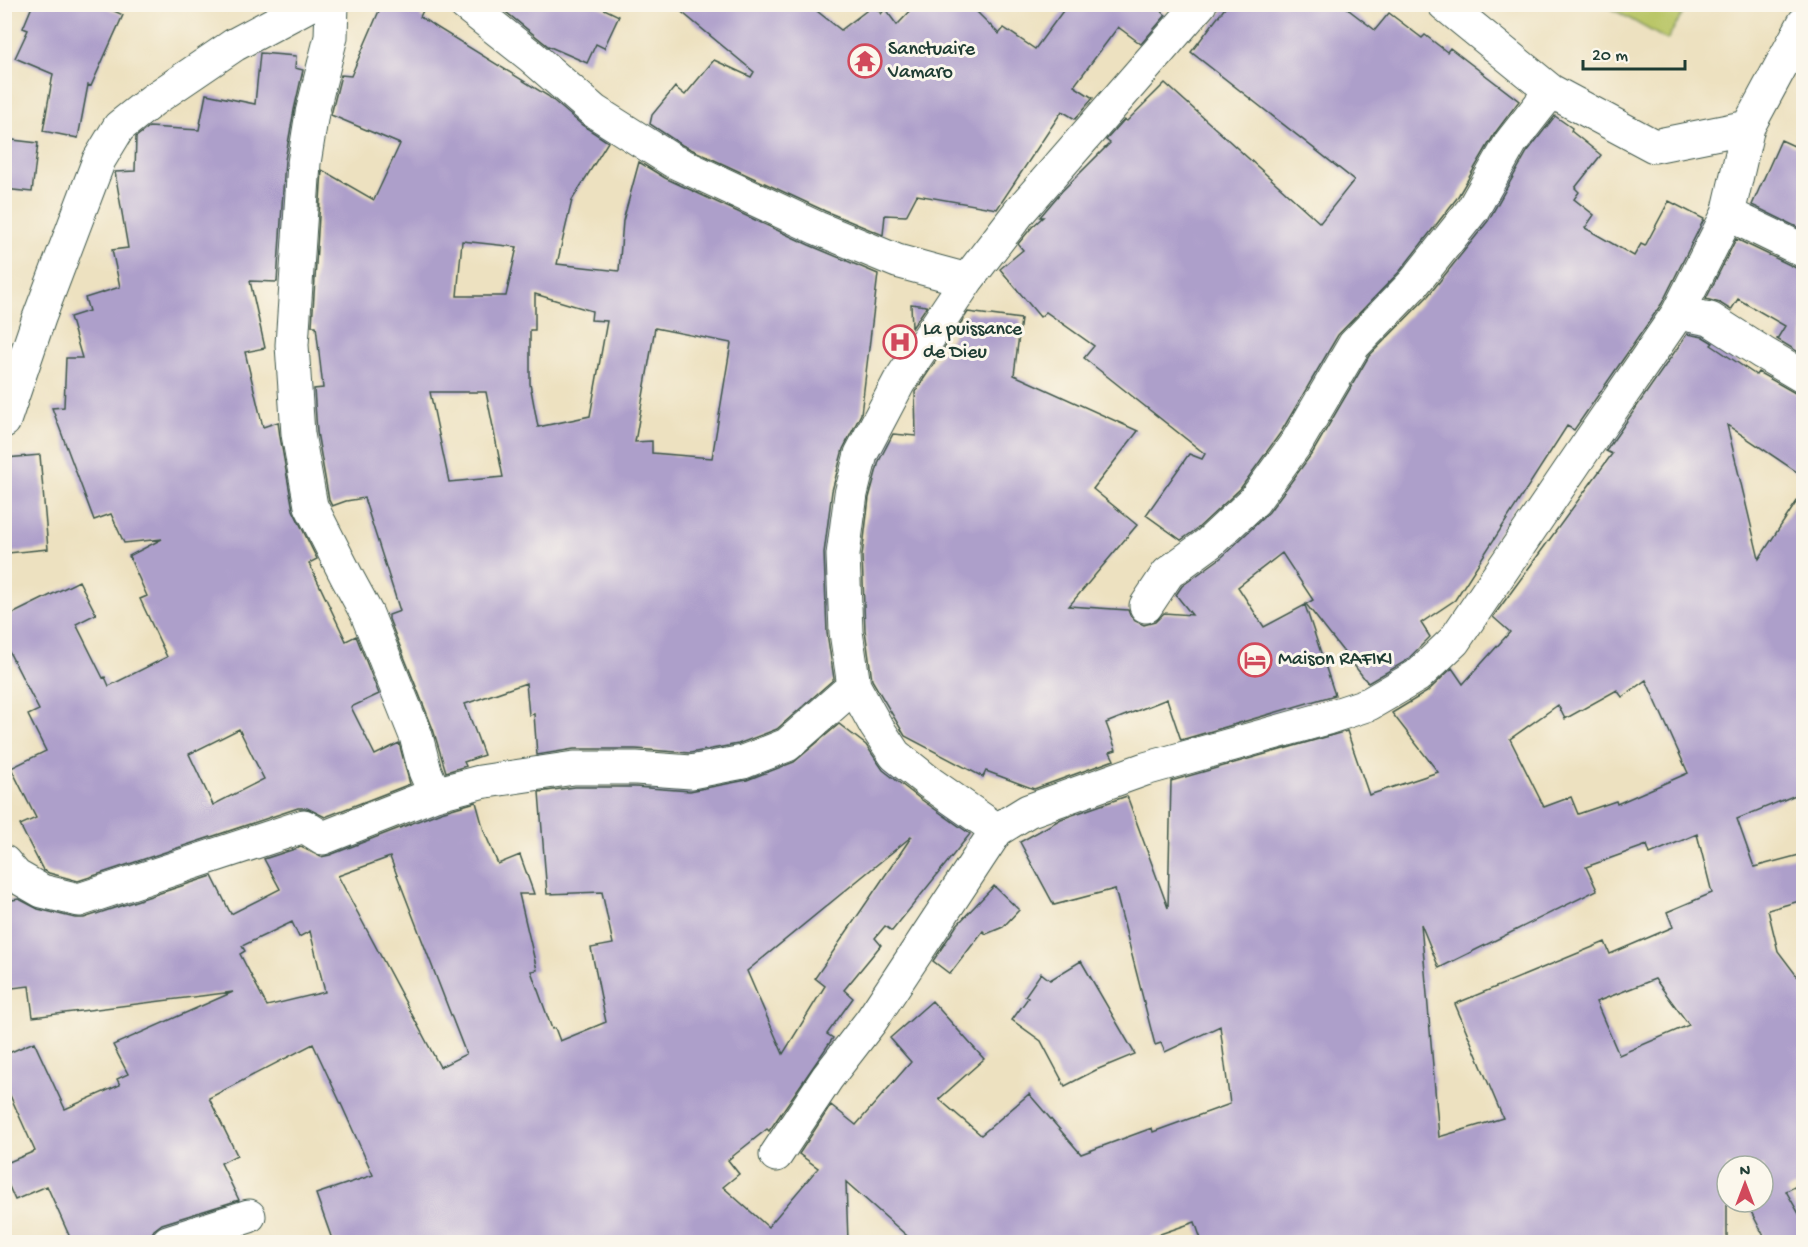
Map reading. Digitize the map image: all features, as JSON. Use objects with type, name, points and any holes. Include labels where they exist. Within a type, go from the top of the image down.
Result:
[{"type":"street","points":[[4,421],[39,318],[99,160],[119,127],[153,100],[234,45],[310,4]]},
{"type":"street","points":[[332,4],[331,37],[312,113],[304,163],[292,345],[298,434],[311,506],[368,614],[416,736],[425,771],[435,794]]},
{"type":"street","points":[[465,4],[532,57],[594,111],[673,160],[817,228],[897,261],[967,280]]},
{"type":"street","points":[[1444,4],[1551,90],[1653,146],[1748,127]]},
{"type":"street","points":[[997,830],[930,783],[895,755],[854,686],[846,632],[843,555],[851,494],[861,454],[898,382],[967,280],[1020,211],[1186,9]]},
{"type":"street","points":[[776,1155],[827,1078],[871,1021],[997,830],[1028,811],[1145,769],[1370,704],[1417,676],[1454,641],[1678,313],[1728,214],[1748,127],[1803,23]]},
{"type":"street","points":[[1146,606],[1168,573],[1209,543],[1254,501],[1297,442],[1354,345],[1414,283],[1473,208],[1511,142],[1551,90]]},
{"type":"street","points":[[1728,214],[1803,251]]},
{"type":"street","points":[[1678,313],[1710,319],[1803,377]]},
{"type":"street","points":[[4,862],[16,876],[42,891],[80,900],[304,826],[322,838],[435,794],[480,782],[574,768],[636,768],[691,772],[744,762],[787,745],[854,686]]},
{"type":"street","points":[[168,1242],[249,1216]]},
{"type":"green space","points":[[1688,4],[1667,40],[1605,5]]},
{"type":"building","points":[[33,4],[99,4],[123,15],[91,86],[88,85],[78,138],[43,131],[53,74],[15,58],[28,30],[23,28]]},
{"type":"building","points":[[382,4],[426,4],[420,17],[548,96],[582,125],[608,142],[572,200],[557,264],[619,271],[623,221],[639,162],[665,178],[809,245],[878,274],[861,414],[843,449],[832,491],[824,553],[827,633],[834,679],[777,729],[738,744],[690,753],[636,749],[574,749],[537,755],[534,714],[529,715],[526,683],[465,704],[484,755],[464,762],[466,766],[446,772],[433,729],[389,619],[389,615],[400,611],[364,498],[332,506],[317,432],[314,389],[323,388],[316,326],[312,326],[322,170],[374,200],[400,144],[331,115],[341,75],[351,76]],"holes":[[[462,241],[517,247],[506,296],[457,296]],[[535,294],[592,311],[591,320],[607,321],[590,416],[538,427],[530,384],[530,330],[535,330]],[[655,328],[731,343],[712,458],[652,453],[652,441],[635,442]],[[430,392],[486,392],[503,477],[449,482]]]},
{"type":"building","points":[[496,4],[594,4],[619,16],[604,48],[596,44],[587,63],[548,46]]},
{"type":"building","points":[[672,4],[808,4],[841,30],[874,5],[881,14],[885,9],[897,25],[917,4],[969,4],[999,34],[1004,28],[1035,49],[1068,4],[1152,4],[1166,15],[1141,44],[1118,27],[1074,86],[1093,98],[1075,119],[1062,111],[997,209],[917,195],[906,216],[885,215],[883,235],[682,145],[650,124],[652,115],[675,87],[685,95],[714,60],[751,77],[754,72]]},
{"type":"building","points":[[1228,4],[1341,4],[1375,30],[1389,13],[1422,38],[1425,35],[1447,52],[1450,48],[1519,101],[1495,133],[1457,198],[1400,271],[1338,335],[1281,432],[1240,489],[1197,529],[1181,540],[1146,515],[1189,454],[1202,459],[1205,454],[1084,358],[1094,346],[1046,312],[1040,317],[1000,269],[1023,250],[1018,244],[1043,217],[1040,217],[1062,191],[1110,143],[1106,140],[1124,120],[1127,121],[1165,83],[1320,223],[1354,180],[1191,52]]},
{"type":"building","points":[[260,53],[296,56],[295,68],[303,70],[285,160],[277,282],[250,281],[265,348],[245,352],[263,427],[278,422],[293,510],[317,559],[309,563],[346,641],[356,636],[379,694],[351,707],[375,755],[399,743],[410,784],[325,817],[307,808],[298,808],[78,881],[43,870],[20,825],[36,818],[11,768],[46,751],[28,715],[39,710],[4,642],[4,618],[79,581],[96,614],[76,624],[109,686],[167,657],[140,599],[147,596],[129,556],[162,539],[124,543],[111,514],[94,520],[52,408],[64,407],[66,358],[82,358],[70,317],[89,311],[85,298],[120,287],[112,250],[128,248],[115,172],[135,171],[136,137],[149,127],[199,130],[206,94],[255,104]],"holes":[[[239,729],[264,779],[213,805],[189,754]]]},
{"type":"building","points":[[1555,116],[1572,128],[1571,131],[1601,155],[1575,188],[1579,192],[1574,199],[1594,215],[1585,228],[1634,256],[1641,244],[1645,246],[1669,201],[1704,219],[1662,303],[1574,430],[1567,426],[1455,600],[1421,623],[1430,637],[1406,661],[1368,683],[1306,604],[1313,600],[1282,553],[1238,587],[1264,627],[1305,605],[1335,695],[1181,740],[1167,699],[1106,723],[1116,750],[1110,752],[1114,760],[1034,789],[986,771],[983,777],[905,736],[872,680],[865,630],[862,556],[869,498],[879,461],[893,434],[916,436],[915,392],[968,312],[1021,319],[1014,375],[1138,431],[1093,489],[1137,525],[1069,606],[1128,610],[1135,621],[1144,625],[1155,622],[1164,613],[1192,615],[1176,595],[1182,586],[1222,557],[1269,512],[1313,452],[1369,356],[1428,296],[1488,221],[1527,152]]},
{"type":"building","points":[[4,139],[38,143],[32,192],[4,189]]},
{"type":"building","points":[[1781,140],[1803,150],[1803,230],[1752,205]]},
{"type":"building","points":[[1736,239],[1796,268],[1803,269],[1803,355],[1777,339],[1785,326],[1738,299],[1731,310],[1720,303],[1706,299]]},
{"type":"building","points":[[911,304],[927,306],[912,328]]},
{"type":"building","points":[[1687,334],[1703,337],[1713,343],[1711,345],[1756,375],[1758,372],[1803,396],[1803,476],[1727,425],[1759,559],[1803,492],[1803,792],[1737,819],[1754,867],[1803,854],[1803,900],[1768,910],[1778,951],[1803,984],[1803,1183],[1786,1191],[1803,1221],[1803,1242],[1767,1242],[1752,1214],[1775,1214],[1775,1154],[1715,1154],[1715,1214],[1727,1214],[1727,1242],[1202,1242],[1195,1222],[1137,1242],[914,1242],[846,1182],[848,1242],[333,1242],[316,1194],[373,1175],[313,1044],[209,1098],[237,1155],[221,1163],[239,1200],[162,1224],[154,1230],[150,1242],[72,1242],[47,1186],[15,1200],[4,1175],[4,1164],[35,1151],[4,1082],[4,1055],[34,1042],[65,1109],[120,1085],[117,1079],[128,1074],[113,1045],[233,992],[33,1017],[29,986],[4,989],[4,901],[19,899],[38,909],[84,918],[212,876],[231,914],[280,889],[264,859],[301,847],[321,857],[330,855],[441,812],[476,802],[484,831],[498,864],[520,855],[534,894],[519,894],[537,970],[531,971],[552,1029],[555,1028],[560,1041],[606,1022],[591,948],[613,944],[602,892],[547,894],[539,792],[575,787],[635,787],[690,791],[747,780],[794,762],[839,724],[866,745],[883,770],[970,834],[892,931],[885,926],[875,938],[881,945],[844,990],[853,998],[827,1034],[833,1038],[769,1131],[767,1129],[728,1160],[739,1174],[723,1187],[768,1227],[818,1168],[799,1154],[831,1105],[856,1125],[911,1062],[890,1038],[932,1001],[984,1059],[939,1099],[981,1135],[1029,1094],[1081,1154],[1152,1128],[1153,1132],[1230,1104],[1220,1026],[1165,1052],[1161,1043],[1155,1045],[1115,889],[1054,905],[1020,842],[1061,819],[1127,796],[1168,908],[1171,781],[1347,731],[1369,795],[1438,772],[1392,713],[1427,692],[1452,668],[1463,684],[1510,632],[1493,617],[1612,454],[1606,451]],"holes":[[[1646,680],[1688,773],[1617,804],[1616,801],[1578,814],[1571,797],[1544,807],[1510,739],[1558,705],[1565,719],[1617,690],[1622,697]],[[1697,834],[1712,893],[1667,912],[1673,927],[1610,954],[1605,942],[1455,1004],[1503,1118],[1439,1137],[1421,924],[1439,968],[1597,890],[1586,867],[1647,845],[1650,854]],[[912,836],[815,978],[825,986],[783,1054],[747,971]],[[390,857],[466,1054],[440,1067],[338,876]],[[292,922],[299,937],[310,931],[325,992],[267,1006],[240,954],[245,951],[242,946]],[[1655,979],[1689,1025],[1619,1055],[1596,1002]]]},
{"type":"building","points":[[40,455],[48,549],[8,553],[4,507],[4,500],[9,500],[6,458]]},
{"type":"building","points":[[994,886],[1019,910],[1003,927],[986,934],[983,931],[950,974],[933,961],[957,925]]},
{"type":"building","points":[[1081,961],[1135,1054],[1065,1086],[1041,1041],[1012,1020],[1028,998],[1025,996],[1041,973],[1050,980]]},
{"type":"place","name":"Sanctuaire Vamaro","points":[[865,61]]},
{"type":"place","name":"La puissance de Dieu","points":[[900,342]]},
{"type":"place","name":"Maison RAFIKI","points":[[1255,660]]}]
